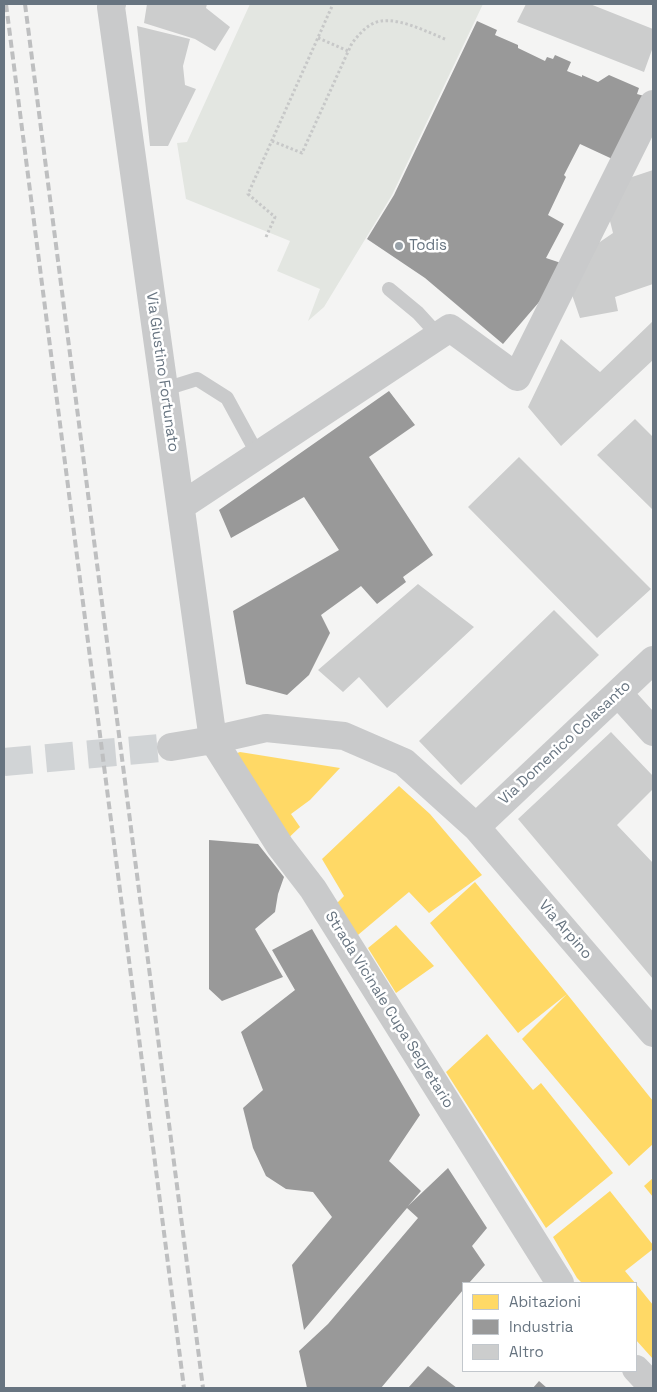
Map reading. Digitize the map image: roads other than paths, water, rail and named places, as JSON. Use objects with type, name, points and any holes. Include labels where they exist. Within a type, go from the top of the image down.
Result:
[{"type":"street","name":"Via Giustino Fortunato","points":[[112,4],[213,740]]},
{"type":"street","points":[[181,506],[450,328],[517,377],[653,104]]},
{"type":"street","name":"Via Domenico Colasanto","points":[[476,827],[653,660]]},
{"type":"street","points":[[618,693],[653,732]]},
{"type":"street","name":"Via Arpino","points":[[171,746],[213,740],[266,728],[344,736],[404,762],[476,827],[653,1034]]},
{"type":"street","name":"Strada Vicinale Cupa Segretario","points":[[213,740],[280,846],[313,889],[559,1282]]},
{"type":"street","points":[[637,1370],[653,1388]]},
{"type":"lane","points":[[389,289],[418,313],[439,336]]},
{"type":"lane","points":[[165,390],[197,379],[227,398],[258,455]]},
{"type":"tunnel","points":[[4,762],[171,747]]},
{"type":"railway","points":[[6,4],[184,1388]]},
{"type":"railway","points":[[25,4],[203,1388]]},
{"type":"place","name":"Todis","points":[[399,246]]}]
